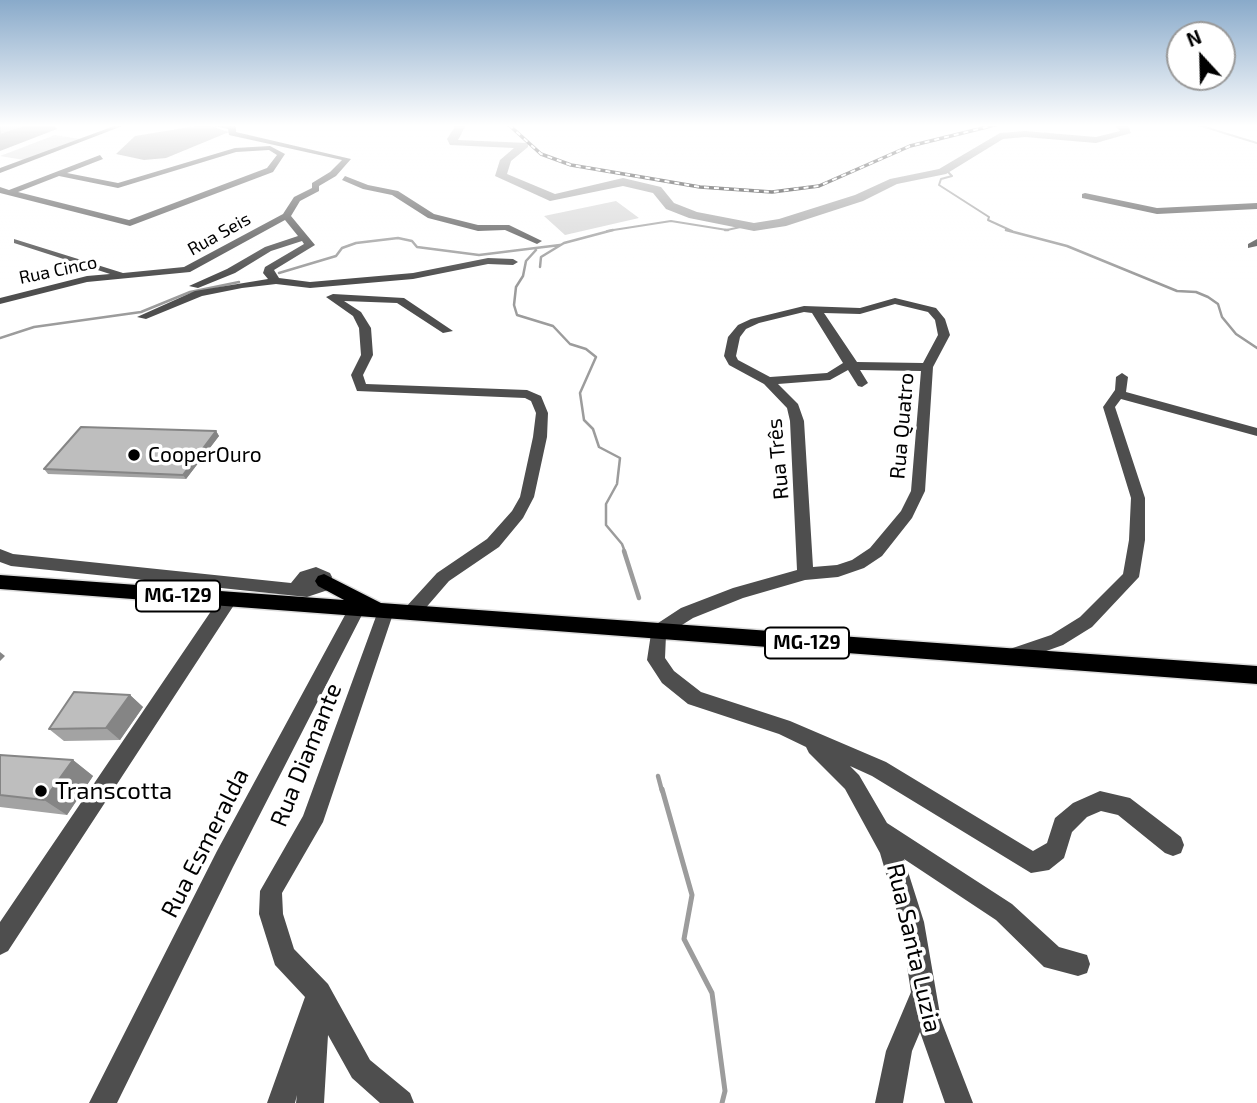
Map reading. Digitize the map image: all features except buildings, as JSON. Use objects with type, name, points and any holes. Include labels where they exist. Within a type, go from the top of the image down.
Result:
[{"type":"main road","points":[[0,574],[59,585]]},
{"type":"main road","points":[[324,581],[383,611]]},
{"type":"main road","name":"MG-129","points":[[0,582],[1257,675]]},
{"type":"street","points":[[0,196],[49,176]]},
{"type":"street","points":[[74,176],[118,186],[149,176]]},
{"type":"street","points":[[0,190],[130,223],[253,176]]},
{"type":"street","points":[[327,176],[315,185],[316,189],[345,178],[366,187],[395,193],[431,216],[478,228],[506,227],[537,242]]},
{"type":"street","name":"Rua Seis","points":[[124,275],[186,270],[286,215],[297,199],[316,189]]},
{"type":"street","points":[[1085,196],[1157,211],[1257,206]]},
{"type":"street","points":[[276,281],[268,273],[269,269],[310,245],[286,215]]},
{"type":"street","points":[[194,286],[231,271],[268,250],[302,237]]},
{"type":"street","points":[[17,241],[124,275]]},
{"type":"street","points":[[142,317],[199,293],[276,281],[310,285],[413,276],[493,260],[513,262]]},
{"type":"street","name":"Rua Cinco","points":[[0,301],[87,279],[124,275]]},
{"type":"street","points":[[310,285],[317,293],[331,297],[396,299],[447,331]]},
{"type":"street","points":[[331,297],[357,314],[365,328],[367,355],[357,375],[361,388],[527,394],[537,400],[542,413],[540,437],[527,497],[518,514],[493,542],[443,578],[411,613]]},
{"type":"street","name":"Rua Quatro","points":[[658,632],[687,613],[739,593],[805,574],[838,571],[867,560],[912,508],[919,479],[927,368],[944,335],[940,319],[932,310],[895,301],[860,311],[815,308]]},
{"type":"street","points":[[815,308],[862,383]]},
{"type":"street","name":"Rua Três","points":[[805,574],[797,421],[790,400],[768,382],[733,362],[730,351],[737,331],[755,321],[815,308]]},
{"type":"street","points":[[768,382],[830,376],[852,365],[927,368]]},
{"type":"street","points":[[1007,657],[1057,640],[1087,622],[1131,578],[1137,540],[1138,498],[1110,413],[1110,403],[1119,394],[1122,377]]},
{"type":"street","points":[[1119,394],[1257,432]]},
{"type":"street","points":[[0,555],[11,560],[275,586],[302,585],[313,591],[324,581]]},
{"type":"street","points":[[0,943],[228,600]]},
{"type":"street","name":"Rua Esmeralda","points":[[103,1103],[225,859],[357,610]]},
{"type":"street","name":"Rua Diamante","points":[[383,611],[312,822],[271,891],[271,914],[284,956],[318,993],[361,1069],[400,1103]]},
{"type":"street","points":[[658,632],[656,660],[668,677],[695,698],[803,736],[879,769],[1031,862],[1041,862],[1056,850],[1063,826],[1080,810],[1100,801],[1123,805],[1172,845]]},
{"type":"street","name":"Rua Santa Luzia","points":[[803,736],[839,766],[881,830],[890,849],[912,922],[922,995],[936,1046],[959,1103]]},
{"type":"street","points":[[881,830],[1004,912],[1053,958],[1079,964]]},
{"type":"street","points":[[281,1103],[318,993]]},
{"type":"street","points":[[310,1103],[318,993]]},
{"type":"street","points":[[888,1103],[899,1051],[922,995]]},
{"type":"shaded area","points":[[616,201],[639,218],[565,235],[544,216]]},
{"type":"waterway","points":[[502,176],[554,198],[623,182],[657,190],[670,206],[694,215],[754,227],[781,223],[859,198],[894,181],[918,176]]},
{"type":"waterway","points":[[950,176],[941,179],[939,185],[989,217],[988,220],[1012,231]]},
{"type":"waterway","points":[[612,230],[671,221],[727,230]]},
{"type":"waterway","points":[[727,230],[745,226]]},
{"type":"waterway","points":[[540,267],[541,257],[564,243],[612,230]]},
{"type":"waterway","points":[[607,231],[612,230]]},
{"type":"waterway","points":[[1006,230],[1067,246],[1177,291],[1196,292],[1208,297],[1218,304],[1222,317],[1236,334],[1257,348]]},
{"type":"waterway","points":[[279,273],[336,256],[342,248],[356,243],[398,238],[412,241],[417,247],[479,255],[560,245]]},
{"type":"waterway","points":[[536,250],[526,261],[523,276],[516,287],[514,305],[517,315],[553,326],[570,344],[586,349],[596,357],[580,393],[584,420],[593,429],[599,447],[620,458],[617,484],[606,504],[606,525],[622,544],[625,552]]},
{"type":"waterway","points":[[0,338],[34,327],[141,312],[190,292],[239,282]]},
{"type":"waterway","points":[[624,551],[639,598]]},
{"type":"waterway","points":[[658,776],[662,791]]},
{"type":"waterway","points":[[662,789],[692,895],[684,939],[712,993],[725,1091],[722,1103]]},
{"type":"railway","points":[[638,176],[700,187],[772,192],[819,186],[841,176]]},
{"type":"place","name":"CooperOuro","points":[[134,455]]},
{"type":"place","name":"Transcotta","points":[[41,791]]}]
